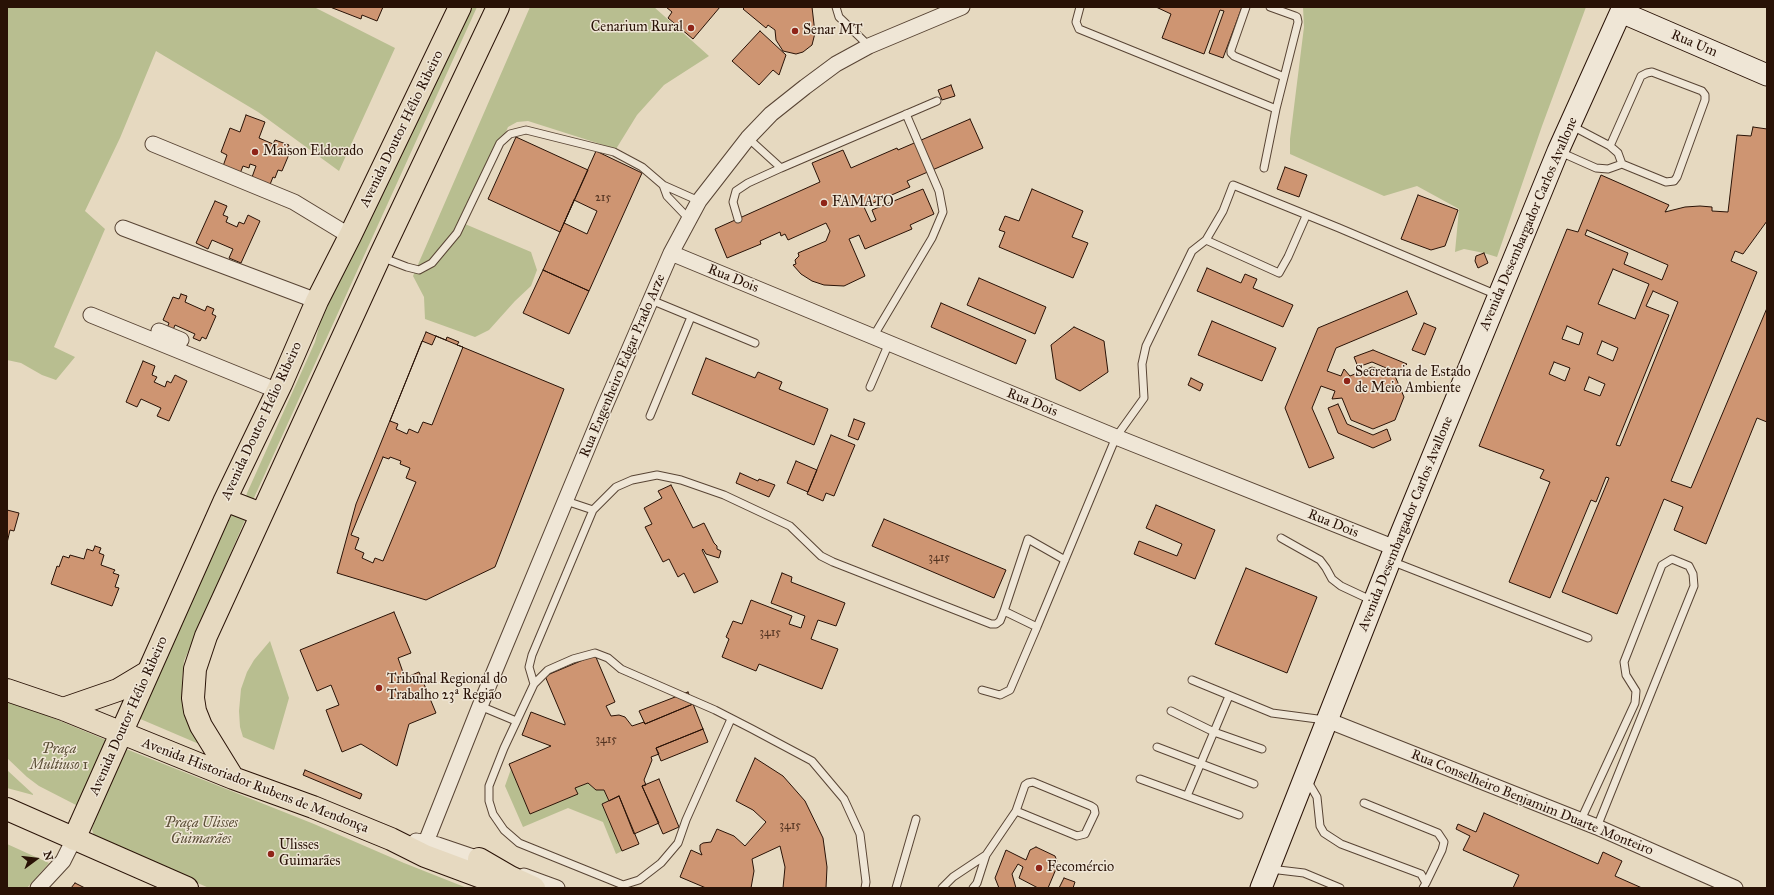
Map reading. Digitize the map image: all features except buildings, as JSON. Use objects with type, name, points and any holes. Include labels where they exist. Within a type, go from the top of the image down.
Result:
[{"type":"main road","name":"Avenida Doutor Hélio Ribeiro","points":[[74,839],[225,500],[279,387],[317,301],[350,236],[460,7]]},
{"type":"main road","points":[[233,778],[197,716],[193,698],[195,669],[206,636],[380,256],[498,7]]},
{"type":"main road","points":[[225,500],[261,514]]},
{"type":"main road","points":[[62,709],[118,690],[148,672]]},
{"type":"main road","name":"Avenida Historiador Rubens de Mendonça","points":[[7,690],[62,709],[233,778],[313,807],[391,839],[425,849]]},
{"type":"main road","points":[[7,809],[187,888]]},
{"type":"main road","points":[[425,849],[511,888]]},
{"type":"main road","points":[[479,859],[510,877],[534,888]]},
{"type":"street","name":"Rua Engenheiro Edgar Prado Arze","points":[[425,849],[480,706],[604,408],[671,253],[699,201],[748,138],[771,114],[836,64],[869,46],[962,7]]},
{"type":"street","name":"Rua Um","points":[[1622,10],[1767,75]]},
{"type":"street","name":"Avenida Desembargador Carlos Avallone","points":[[1261,888],[1393,555],[1558,151],[1622,10]]},
{"type":"street","points":[[154,144],[294,202],[350,236]]},
{"type":"street","points":[[123,228],[317,301]]},
{"type":"street","name":"Rua Dois","points":[[671,253],[1116,437],[1393,555]]},
{"type":"street","points":[[92,315],[279,387]]},
{"type":"street","points":[[159,331],[279,387]]},
{"type":"street","name":"Rua Conselheiro Benjamim Duarte Monteiro","points":[[1327,720],[1580,822],[1597,827],[1735,888]]},
{"type":"street","points":[[38,888],[62,861],[74,839]]},
{"type":"street","name":"Avenida Historiador Rubens de Mendonça","points":[[425,849],[438,845],[557,888]]},
{"type":"street","name":"Avenida Historiador Rubens de Mendonça","points":[[425,849],[487,888]]},
{"type":"lane","points":[[836,7],[840,17],[869,46]]},
{"type":"lane","points":[[1080,7],[1076,22],[1079,29],[1276,109]]},
{"type":"lane","points":[[1246,7],[1231,53],[1234,56],[1284,77]]},
{"type":"lane","points":[[1264,168],[1297,18],[1270,7]]},
{"type":"lane","points":[[1558,151],[1596,168],[1608,169],[1622,164],[1666,182],[1674,181],[1677,177],[1705,100],[1705,95],[1702,91],[1652,72],[1641,76],[1610,146]]},
{"type":"lane","points":[[738,220],[733,202],[736,191],[748,183],[937,101]]},
{"type":"lane","points":[[873,336],[932,238],[943,212],[939,191],[906,114]]},
{"type":"lane","points":[[1570,125],[1610,146],[1618,153],[1622,164]]},
{"type":"lane","points":[[380,256],[407,267],[419,270],[432,263],[457,233],[500,142],[510,134],[526,130],[614,152],[642,167],[663,185],[699,201]]},
{"type":"lane","points":[[748,138],[781,168]]},
{"type":"lane","points":[[663,185],[667,196],[689,219]]},
{"type":"lane","points":[[982,690],[1000,695],[1010,690],[1116,437],[1144,398],[1142,364],[1146,346],[1192,251],[1206,240],[1223,211],[1233,185],[1499,296]]},
{"type":"lane","points":[[1206,240],[1279,273],[1288,257],[1306,216]]},
{"type":"lane","points":[[651,300],[755,343]]},
{"type":"lane","points":[[650,416],[691,316]]},
{"type":"lane","points":[[870,387],[889,343]]},
{"type":"lane","points":[[534,684],[529,667],[532,655],[593,510],[616,487],[632,480],[657,475],[681,480],[724,495],[790,526],[822,556],[833,562],[992,624],[996,624],[1000,621],[1028,539],[1065,560]]},
{"type":"lane","points":[[566,501],[593,510]]},
{"type":"lane","points":[[1281,538],[1320,560],[1332,579],[1341,586],[1375,601]]},
{"type":"lane","points":[[1393,555],[1588,638]]},
{"type":"lane","points":[[1580,822],[1635,703],[1636,691],[1626,675],[1624,662],[1662,565],[1672,559],[1689,566],[1693,574],[1694,586],[1597,827]]},
{"type":"lane","points":[[1004,611],[1037,627]]},
{"type":"lane","points":[[731,719],[686,820],[678,843],[661,862],[639,880],[623,885],[519,843],[504,830],[493,814],[489,801],[489,786],[516,721],[534,684],[548,670],[578,657],[595,653],[608,658],[621,669],[731,719],[812,761],[844,799],[860,834],[866,882],[865,888]]},
{"type":"lane","points":[[1192,680],[1272,714],[1327,720]]},
{"type":"lane","points":[[1187,796],[1229,696]]},
{"type":"lane","points":[[480,706],[516,721]]},
{"type":"lane","points":[[1171,711],[1214,732],[1262,749]]},
{"type":"lane","points":[[1157,747],[1254,784]]},
{"type":"lane","points":[[1305,776],[1317,797],[1320,826],[1324,833],[1341,844],[1421,874],[1424,886]]},
{"type":"lane","points":[[1140,779],[1239,815]]},
{"type":"lane","points":[[973,888],[986,855],[1016,811],[1025,785],[1033,782],[1091,806],[1094,808],[1095,813],[1085,834],[1076,836],[1016,811]]},
{"type":"lane","points":[[1364,803],[1438,833],[1444,842],[1442,850],[1424,886]]},
{"type":"lane","points":[[896,888],[916,820]]},
{"type":"lane","points":[[942,888],[953,877],[986,855]]},
{"type":"lane","points":[[1268,869],[1304,872],[1340,888]]},
{"type":"green space","points":[[7,7],[314,7],[395,48],[339,171],[258,112],[156,51],[120,138],[85,211],[105,229],[54,347],[75,357],[56,380],[42,375],[21,363],[7,360]]},
{"type":"green space","points":[[463,7],[477,7],[253,500],[246,497],[315,342],[324,307]]},
{"type":"green space","points":[[530,7],[654,7],[709,56],[664,85],[637,115],[616,149],[528,121],[517,122],[508,127],[465,224],[531,252],[537,270],[531,286],[515,301],[489,330],[475,337],[425,319],[424,297],[413,276]]},
{"type":"green space","points":[[1303,7],[1586,7],[1542,126],[1497,257],[1464,249],[1455,252],[1459,209],[1417,186],[1384,196],[1290,154],[1290,139],[1304,27]]},
{"type":"green space","points":[[235,507],[248,513],[184,661],[182,681],[185,703],[189,721],[199,744],[138,718],[145,697]]},
{"type":"green space","points":[[270,641],[289,698],[274,750],[243,737],[240,727],[239,711],[241,689],[247,672],[254,660]]},
{"type":"green space","name":"Praça Multiuso 1","points":[[7,699],[106,740],[78,804],[76,805],[39,786],[7,758]]},
{"type":"green space","name":"Praça Ulisses Guimarães","points":[[126,749],[314,824],[404,863],[467,888],[209,888],[97,839],[93,833],[92,829],[96,817]]},
{"type":"green space","points":[[511,769],[530,814],[577,794],[575,788],[588,783],[596,790],[604,790],[609,801],[602,804],[622,851],[616,854],[603,822],[568,808],[523,827],[505,786]]},
{"type":"green space","points":[[7,770],[33,794],[33,795],[7,788]]},
{"type":"green space","points":[[7,844],[49,863],[27,888],[7,888]]},
{"type":"place","name":"Cenarium Rural","points":[[691,28]]},
{"type":"place","name":"Senar MT","points":[[795,31]]},
{"type":"place","name":"Maison Eldorado","points":[[255,152]]},
{"type":"place","name":"FAMATO","points":[[824,203]]},
{"type":"place","name":"Secretaria de Estado de Meio Ambiente","points":[[1347,381]]},
{"type":"place","name":"Tribunal Regional do Trabalho 23ª Região","points":[[379,688]]},
{"type":"place","name":"Ulisses Guimarães","points":[[271,854]]},
{"type":"place","name":"Fecomércio","points":[[1039,868]]}]
